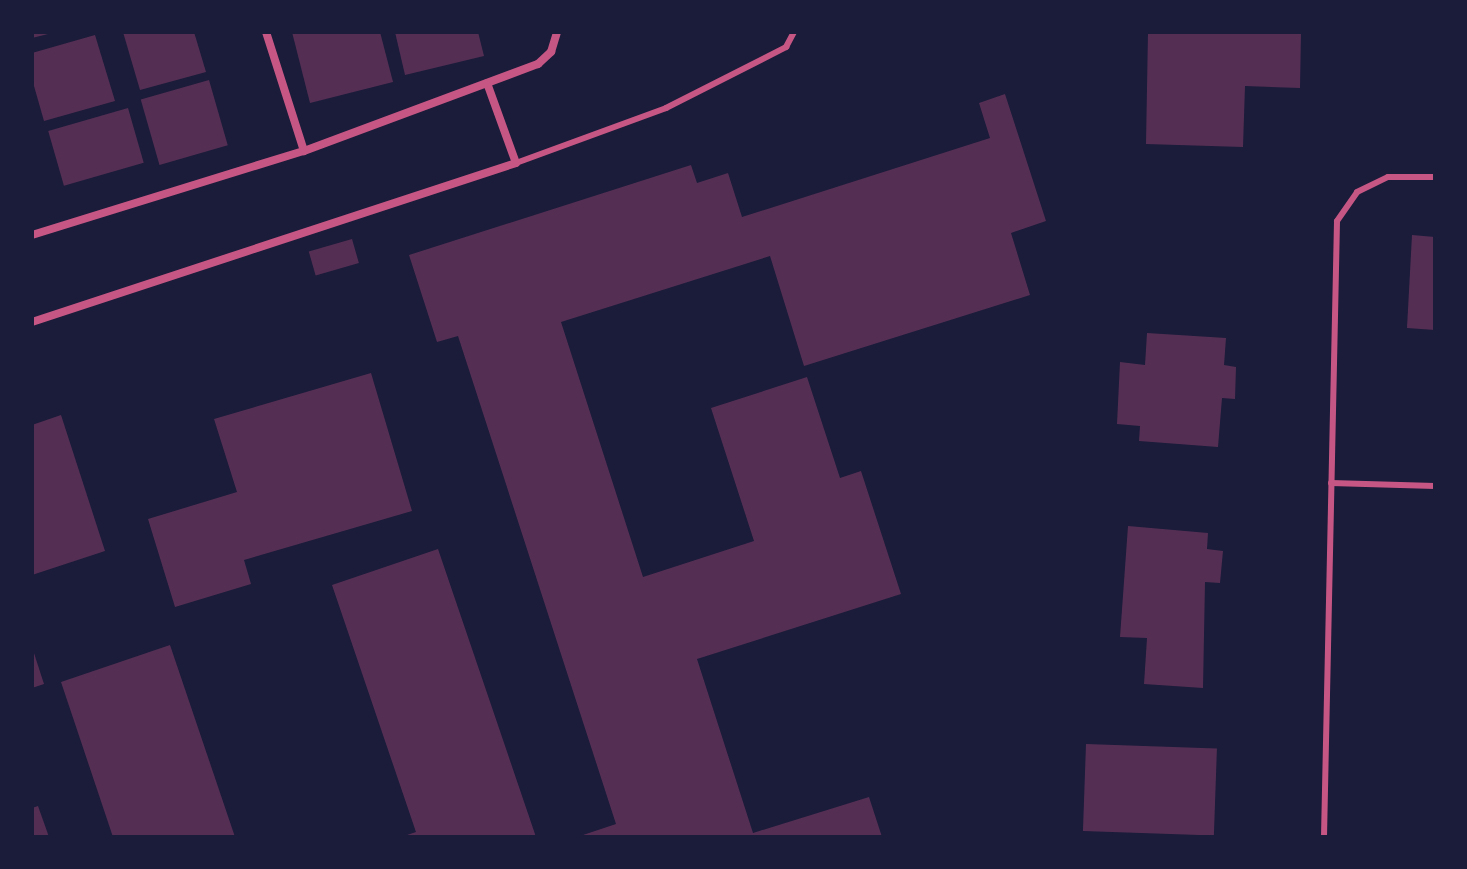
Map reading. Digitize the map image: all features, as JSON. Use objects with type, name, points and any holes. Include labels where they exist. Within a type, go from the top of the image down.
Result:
[{"type":"street","points":[[266,32],[304,151]]},
{"type":"street","points":[[32,235],[304,151],[538,64],[551,52],[557,32]]},
{"type":"street","points":[[32,322],[516,163],[487,83]]},
{"type":"lane","points":[[516,163],[666,108],[786,47],[794,32]]},
{"type":"lane","points":[[1324,837],[1337,221],[1357,192],[1388,177],[1435,177]]},
{"type":"lane","points":[[1331,483],[1435,486]]},
{"type":"building","points":[[32,32],[52,32],[52,33],[32,38]]},
{"type":"building","points":[[123,32],[194,32],[206,72],[140,90]]},
{"type":"building","points":[[292,32],[380,32],[393,82],[310,103]]},
{"type":"building","points":[[395,32],[478,32],[484,56],[405,75]]},
{"type":"building","points":[[1148,32],[1301,32],[1300,88],[1245,86],[1243,147],[1146,144]]},
{"type":"building","points":[[95,35],[115,101],[44,121],[32,79],[32,53]]},
{"type":"building","points":[[209,80],[228,145],[159,165],[141,100]]},
{"type":"building","points":[[1005,94],[1046,221],[1011,233],[1030,295],[804,366],[770,256],[561,322],[643,577],[754,541],[711,408],[807,377],[840,478],[861,471],[901,594],[697,659],[753,833],[869,797],[882,837],[577,837],[616,824],[458,336],[437,342],[409,255],[691,165],[697,183],[728,173],[742,217],[990,138],[979,103]]},
{"type":"building","points":[[128,108],[144,163],[64,186],[48,131]]},
{"type":"building","points":[[1412,235],[1435,237],[1435,330],[1407,328]]},
{"type":"building","points":[[352,239],[359,263],[316,275],[309,251]]},
{"type":"building","points":[[1147,333],[1226,338],[1224,365],[1236,367],[1235,399],[1222,398],[1218,447],[1139,441],[1140,426],[1117,424],[1120,362],[1145,365]]},
{"type":"building","points":[[371,373],[412,511],[244,560],[251,584],[175,607],[148,519],[237,492],[214,419]]},
{"type":"building","points":[[61,415],[105,551],[32,575],[32,425]]},
{"type":"building","points":[[1128,526],[1208,533],[1207,549],[1223,551],[1220,583],[1205,582],[1203,688],[1144,684],[1147,638],[1120,637]]},
{"type":"building","points":[[438,549],[536,837],[401,837],[416,832],[332,585]]},
{"type":"building","points":[[170,645],[235,837],[113,837],[61,682]]},
{"type":"building","points":[[32,647],[44,684],[32,688]]},
{"type":"building","points":[[1086,744],[1217,749],[1214,836],[1083,831]]},
{"type":"building","points":[[38,806],[49,837],[32,837],[32,808]]}]
